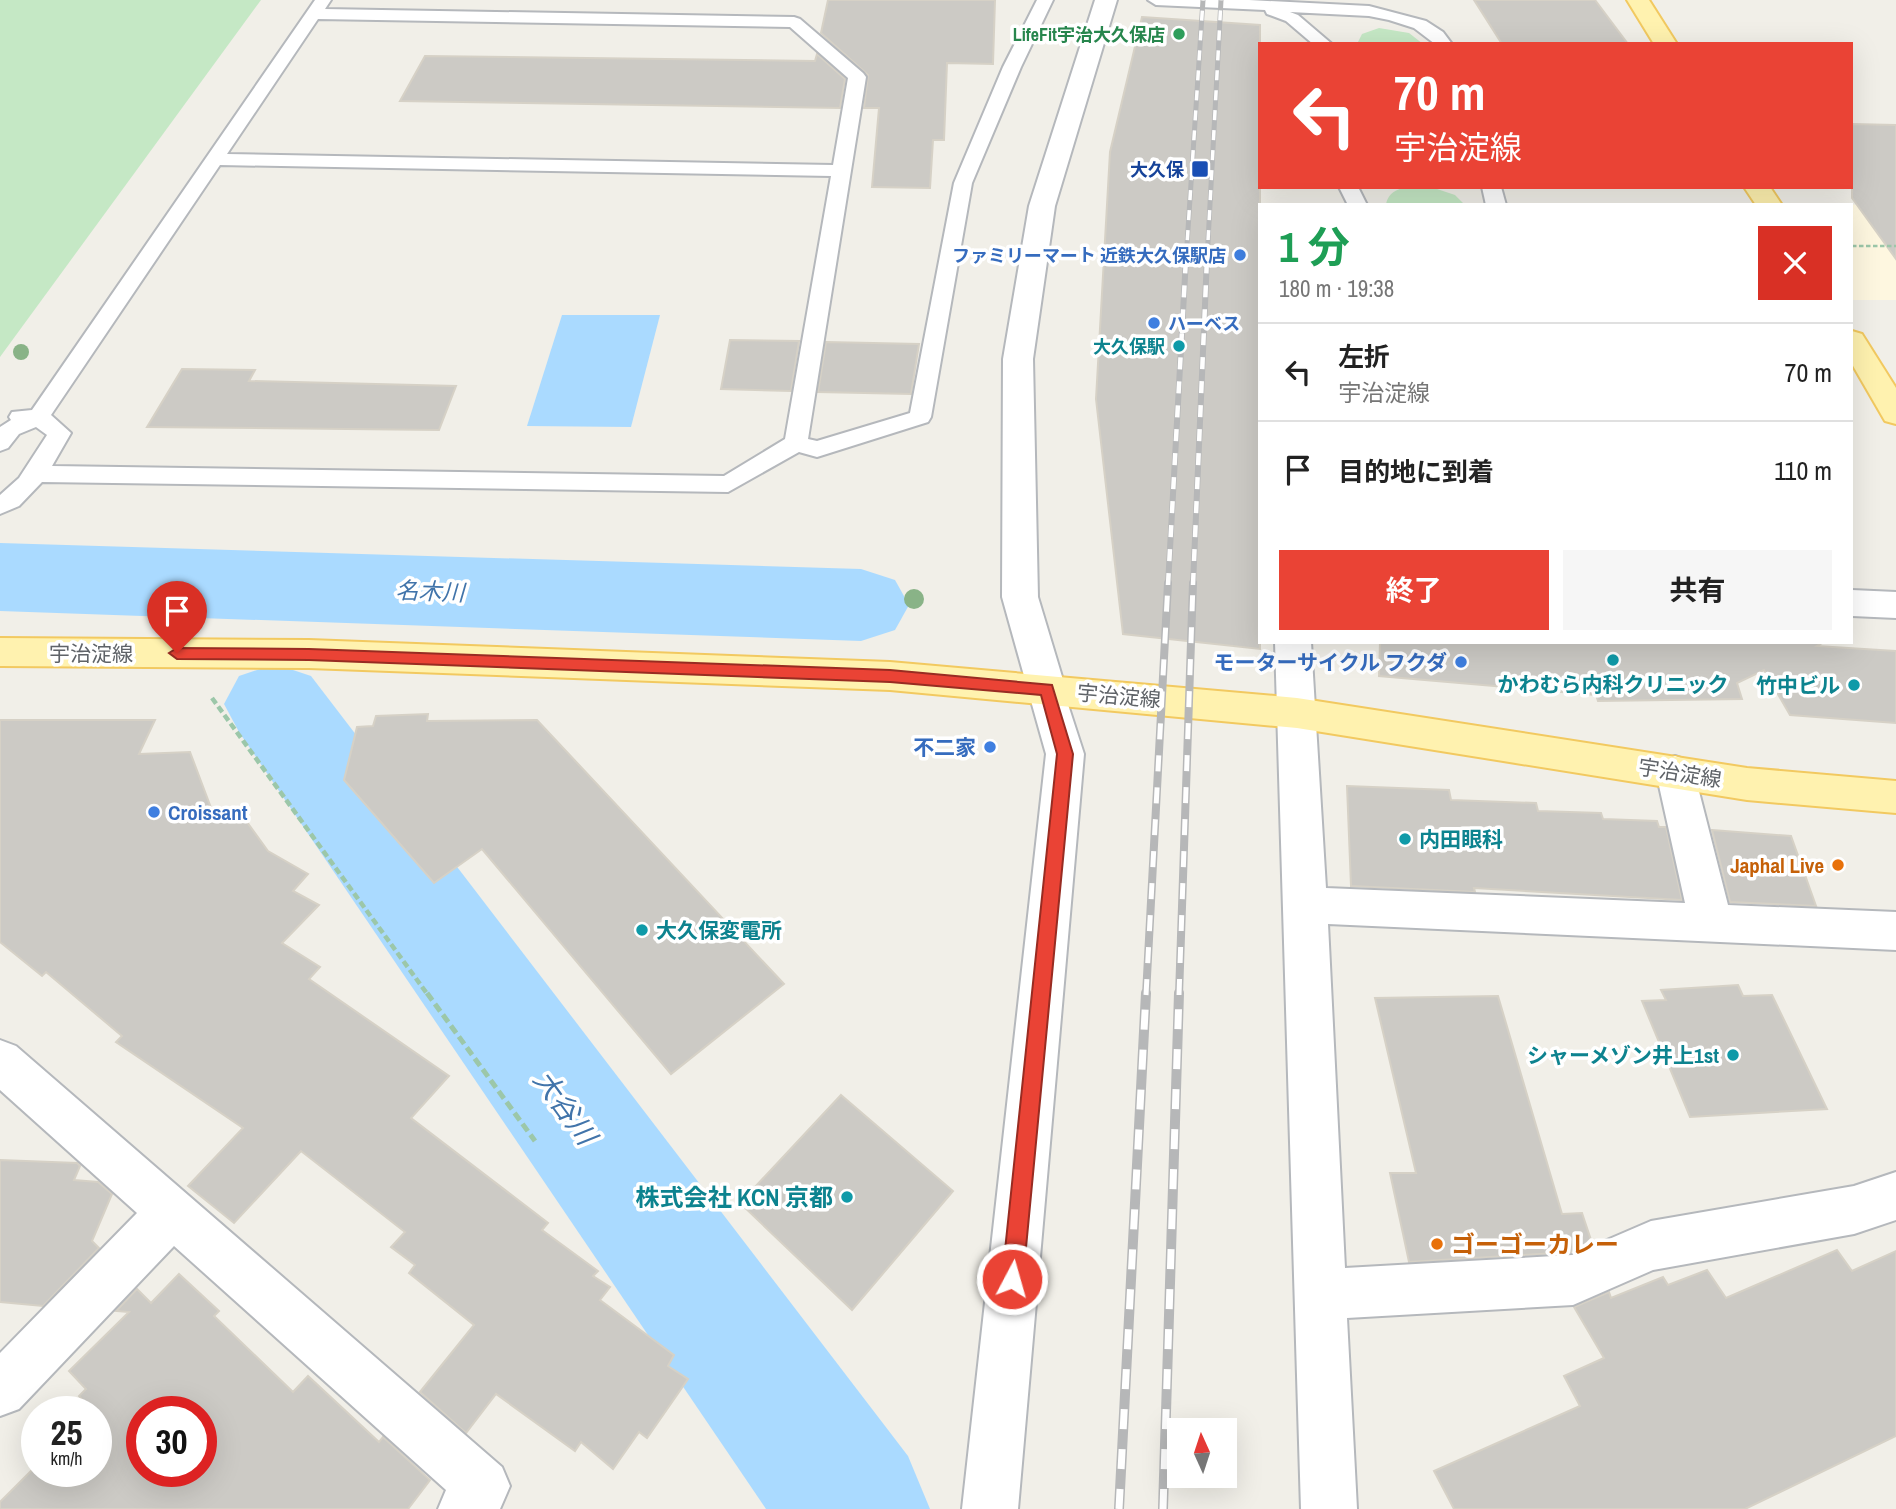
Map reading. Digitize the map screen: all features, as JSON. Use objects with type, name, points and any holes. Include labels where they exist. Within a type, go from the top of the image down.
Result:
[{"type":"main road","points":[[1638,0],[1664,42]]},
{"type":"main road","points":[[1853,342],[1896,414]]},
{"type":"main road","name":"宇治淀線","points":[[0,652],[309,654],[890,676],[1297,713],[1747,783],[1896,797]]},
{"type":"street","points":[[991,1491],[1065,754],[1020,597],[1018,359],[1042,206],[1106,0]]},
{"type":"street","points":[[1853,603],[1896,605]]},
{"type":"street","points":[[1293,644],[1329,1509]]},
{"type":"street","points":[[1675,772],[1711,923]]},
{"type":"street","points":[[1306,905],[1896,931]]},
{"type":"street","points":[[0,1061],[483,1486],[466,1509]]},
{"type":"street","points":[[1321,1294],[1573,1280],[1651,1246],[1853,1210],[1896,1196]]},
{"type":"street","points":[[0,1390],[172,1213]]},
{"type":"lane","points":[[551,18],[559,0]]},
{"type":"lane","points":[[36,474],[728,484],[796,443],[817,449],[920,417],[963,183],[1012,67],[1045,0]]},
{"type":"lane","points":[[1156,0],[1369,11],[1422,25],[1443,42]]},
{"type":"lane","points":[[1254,5],[1292,18],[1322,42]]},
{"type":"lane","points":[[0,443],[11,429],[38,417],[318,7],[551,18],[796,16],[857,77],[796,443]]},
{"type":"lane","points":[[216,159],[841,171]]},
{"type":"lane","points":[[0,417],[38,417],[60,433],[36,474],[11,501],[0,506]]},
{"type":"path","points":[[1853,246],[1896,246]]},
{"type":"path","points":[[205,688],[535,1141]]},
{"type":"shaded area","points":[[1853,205],[1896,205],[1896,300],[1853,300]]},
{"type":"green space","points":[[0,0],[261,0],[0,357]]},
{"type":"green space","points":[[1379,28],[1409,33],[1420,42],[1358,42],[1362,34]]},
{"type":"green space","points":[[1437,189],[1455,195],[1463,203],[1387,203],[1397,190]]},
{"type":"water","points":[[562,315],[660,315],[631,427],[527,426]]},
{"type":"building","points":[[828,0],[995,0],[993,64],[947,63],[944,140],[933,140],[930,188],[872,187],[879,108],[864,108],[868,75],[821,33]]},
{"type":"building","points":[[1474,0],[1595,0],[1626,42],[1501,42]]},
{"type":"building","name":"大久保駅","points":[[1142,17],[1260,25],[1260,649],[1123,634],[1096,399],[1110,152]]},
{"type":"building","points":[[817,54],[845,79],[840,108],[400,101],[425,56],[815,61]]},
{"type":"building","points":[[1853,124],[1896,125],[1896,259],[1852,198]]},
{"type":"building","points":[[730,340],[799,341],[791,391],[721,389]]},
{"type":"building","points":[[826,342],[919,344],[911,394],[818,392]]},
{"type":"building","points":[[182,369],[255,370],[249,381],[456,386],[439,430],[147,427]]},
{"type":"building","points":[[1380,644],[1820,644],[1817,646],[1896,651],[1896,723],[1790,715],[1764,670],[1737,683],[1742,699],[1598,701],[1596,695],[1379,676]]},
{"type":"building","points":[[428,714],[427,721],[537,720],[784,984],[671,1074],[482,849],[434,883],[344,780],[357,727],[373,726],[376,716]]},
{"type":"building","points":[[0,720],[155,720],[139,754],[190,752],[213,813],[239,811],[268,851],[308,874],[293,891],[319,905],[282,943],[320,967],[309,979],[449,1076],[411,1118],[548,1223],[542,1230],[598,1271],[593,1276],[610,1287],[600,1300],[674,1355],[668,1366],[688,1379],[647,1438],[639,1432],[613,1469],[581,1442],[575,1451],[496,1394],[466,1433],[420,1392],[474,1325],[409,1273],[415,1265],[391,1247],[405,1232],[301,1151],[234,1223],[188,1186],[243,1128],[116,1042],[122,1036],[46,972],[42,976],[0,942]]},
{"type":"building","points":[[1347,786],[1449,790],[1451,800],[1536,803],[1538,811],[1601,813],[1603,819],[1657,821],[1659,827],[1666,827],[1682,900],[1474,888],[1475,892],[1351,886]]},
{"type":"building","points":[[1712,830],[1791,836],[1816,906],[1730,902]]},
{"type":"building","name":"シャーメゾン井上1st","points":[[1738,985],[1743,996],[1772,995],[1827,1109],[1690,1117],[1642,1001],[1666,1000],[1661,990]]},
{"type":"building","points":[[1498,996],[1562,1214],[1582,1213],[1592,1243],[1571,1252],[1409,1262],[1390,1173],[1416,1173],[1375,998]]},
{"type":"building","name":"株式会社 KCN 京都","points":[[841,1095],[953,1191],[852,1310],[740,1203]]},
{"type":"building","points":[[0,1160],[77,1163],[80,1166],[74,1180],[98,1182],[112,1194],[92,1241],[99,1248],[43,1306],[0,1302]]},
{"type":"building","points":[[1837,1250],[1852,1271],[1896,1251],[1896,1436],[1745,1509],[1454,1509],[1434,1471],[1580,1406],[1564,1376],[1604,1358],[1574,1307],[1609,1292],[1611,1298],[1663,1277],[1668,1285],[1707,1270],[1726,1298]]},
{"type":"building","points":[[179,1274],[219,1311],[214,1316],[293,1392],[308,1376],[379,1442],[383,1437],[430,1480],[408,1509],[0,1509],[0,1502],[21,1481],[21,1487],[112,1487],[112,1396],[79,1396],[86,1389],[69,1371],[129,1312],[116,1311],[137,1289],[151,1303]]},
{"type":"waterway","name":"名木川","points":[[0,577],[861,605]]},
{"type":"waterway","name":"大谷川","points":[[275,704],[855,1509]]},
{"type":"railway","points":[[1186,260],[1203,0]]},
{"type":"railway","points":[[1207,260],[1221,0]]},
{"type":"railway","points":[[1168,585],[1186,258]]},
{"type":"railway","points":[[1193,585],[1207,258]]},
{"type":"railway","points":[[1146,995],[1168,583]]},
{"type":"railway","points":[[1179,995],[1193,583]]},
{"type":"railway","points":[[1119,1509],[1146,993]]},
{"type":"railway","points":[[1163,1509],[1179,993]]},
{"type":"place","name":"LifeFit宇治大久保店","points":[[1179,34]]},
{"type":"place","name":"大久保","points":[[1200,169]]},
{"type":"place","name":"ファミリーマート 近鉄大久保駅店","points":[[1240,255]]},
{"type":"place","name":"ハーベス","points":[[1154,323]]},
{"type":"place","name":"大久保駅","points":[[1179,346]]},
{"type":"place","name":"かわむら内科クリニック","points":[[1613,660]]},
{"type":"place","name":"モーターサイクル フクダ","points":[[1461,662]]},
{"type":"place","name":"竹中ビル","points":[[1854,685]]},
{"type":"place","name":"不二家","points":[[990,747]]},
{"type":"place","name":"Croissant","points":[[154,812]]},
{"type":"place","name":"内田眼科","points":[[1405,839]]},
{"type":"place","name":"Japhal Live","points":[[1838,865]]},
{"type":"place","name":"大久保変電所","points":[[642,930]]},
{"type":"place","name":"シャーメゾン井上1st","points":[[1733,1055]]},
{"type":"place","name":"株式会社 KCN 京都","points":[[847,1197]]},
{"type":"place","name":"ゴーゴーカレー","points":[[1437,1244]]},
{"type":"route","points":[[177,653],[309,654],[890,676],[1047,690],[1065,754],[1012,1279]]}]
